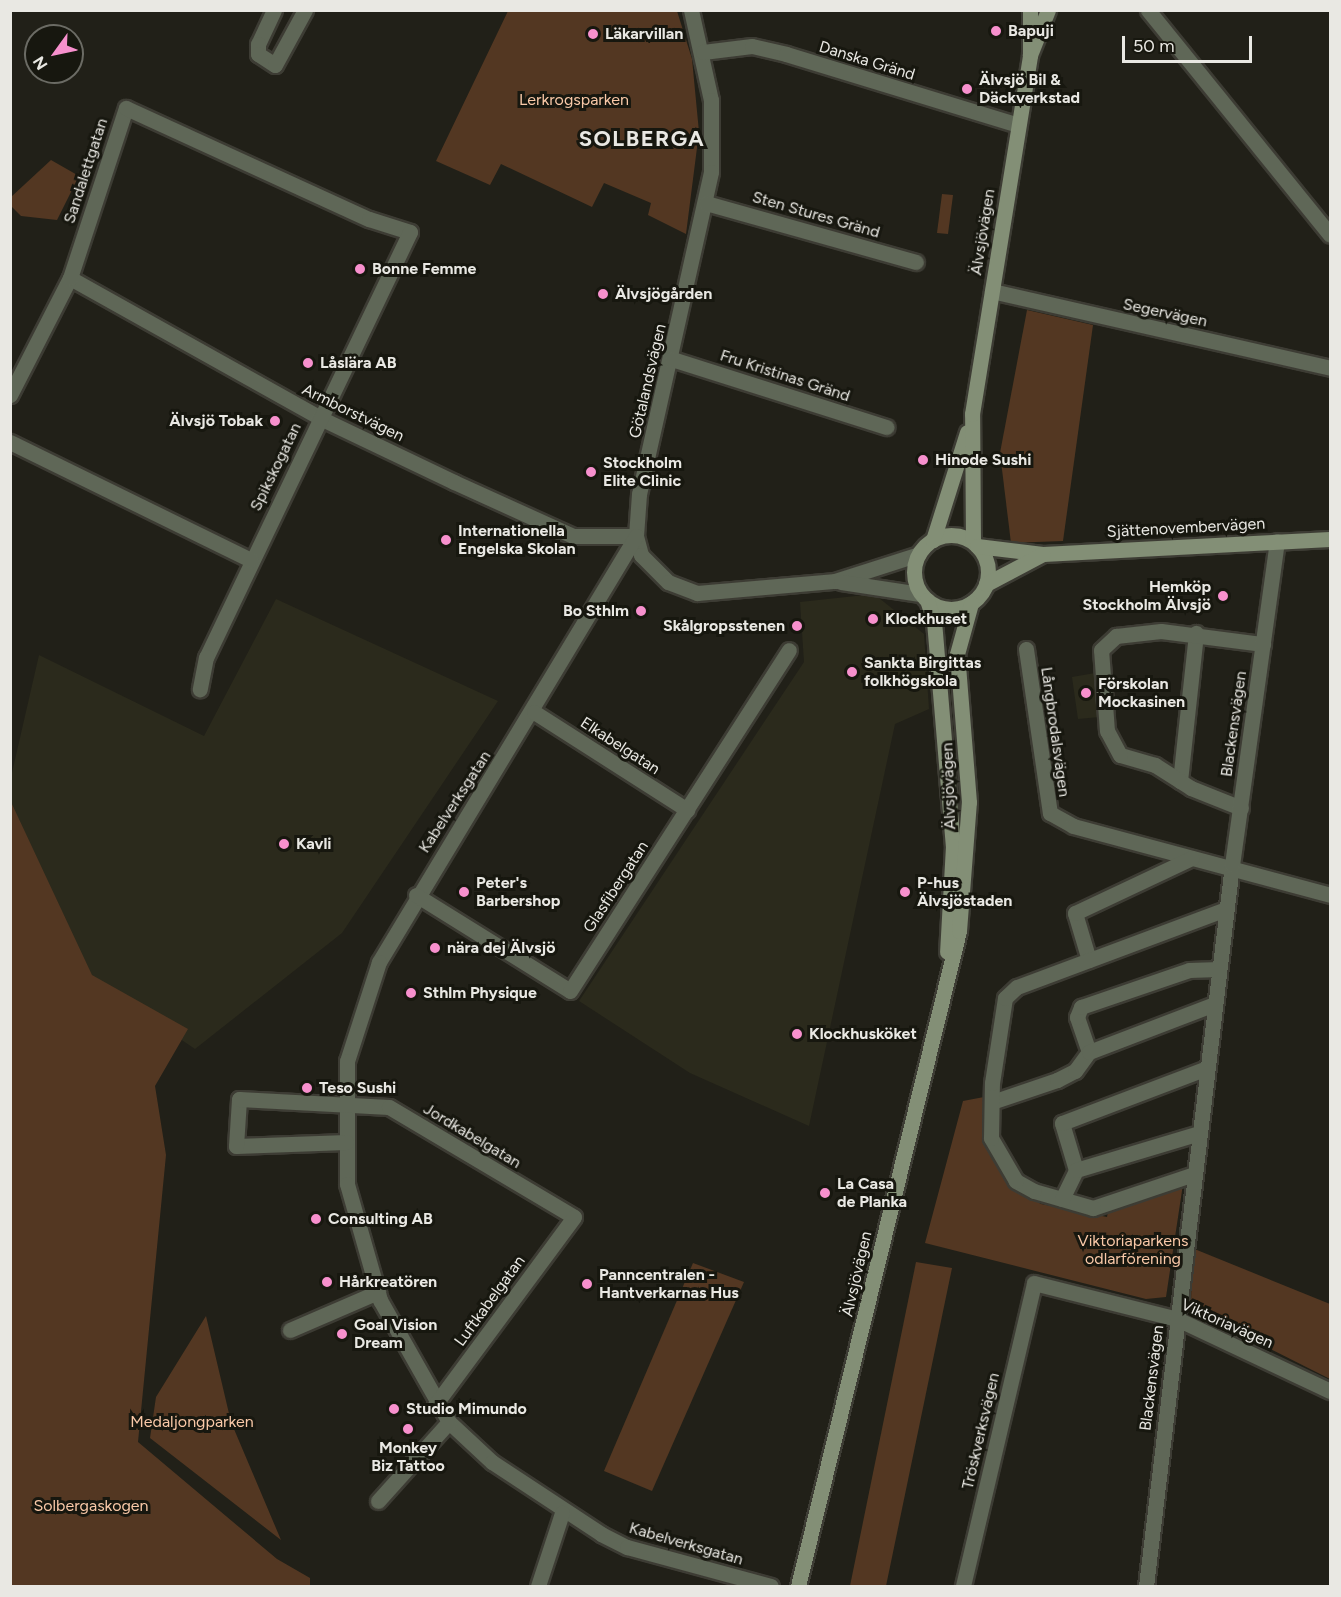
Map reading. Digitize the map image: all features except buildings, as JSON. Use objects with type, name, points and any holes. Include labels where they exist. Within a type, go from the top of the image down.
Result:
[{"type":"main road","name":"Älvsjövägen","points":[[933,540],[972,414],[1030,55],[1030,10]]},
{"type":"main road","name":"Älvsjövägen","points":[[1030,55],[1048,10]]},
{"type":"main road","name":"Älvsjövägen","points":[[972,414],[975,544]]},
{"type":"main road","points":[[954,535],[975,544],[985,559],[986,584],[971,603],[947,609],[924,597],[914,573],[919,554],[933,540],[954,535]]},
{"type":"main road","name":"Sjättenovembervägen","points":[[975,544],[1043,554],[1330,539]]},
{"type":"main road","name":"Sjättenovembervägen","points":[[986,584],[1043,554]]},
{"type":"main road","name":"Älvsjövägen","points":[[924,597],[934,621],[953,846],[946,969]]},
{"type":"main road","name":"Älvsjövägen","points":[[798,1587],[946,969],[959,931],[968,846],[957,654],[971,603]]},
{"type":"street","points":[[274,10],[258,44],[258,54],[275,65],[305,10]]},
{"type":"street","name":"Götalandsvägen","points":[[692,10],[703,52],[712,137],[706,203],[672,359],[639,494],[636,536],[648,565],[668,582],[697,593],[835,581],[919,554]]},
{"type":"street","points":[[1148,10],[1330,235]]},
{"type":"street","name":"Danska Gränd","points":[[703,52],[752,46],[1018,125]]},
{"type":"street","name":"Sandalettgatan","points":[[10,395],[70,278],[126,108],[369,219],[410,232]]},
{"type":"street","name":"Sten Stures Gränd","points":[[706,203],[916,262]]},
{"type":"street","name":"Spikskogatan","points":[[200,689],[206,657],[410,232]]},
{"type":"street","name":"Armborstvägen","points":[[70,278],[320,418],[573,536],[636,536]]},
{"type":"street","name":"Segervägen","points":[[992,291],[1330,368]]},
{"type":"street","name":"Fru Kristinas Gränd","points":[[672,359],[887,427]]},
{"type":"street","points":[[10,442],[251,560]]},
{"type":"street","name":"Kabelverksgatan","points":[[636,536],[534,712],[416,895],[379,962],[356,1021],[345,1104],[347,1184],[378,1292],[435,1405],[449,1422],[562,1513],[627,1547],[771,1587]]},
{"type":"street","name":"Blackensvägen","points":[[1146,1587],[1226,909],[1277,541]]},
{"type":"street","name":"Götalandsvägen","points":[[835,581],[924,597]]},
{"type":"street","points":[[1180,782],[1196,633]]},
{"type":"street","name":"Blackensvägen","points":[[1240,808],[1180,782],[1155,765],[1120,755],[1112,746],[1101,650],[1116,636],[1196,633],[1263,645]]},
{"type":"street","name":"Långbrodalsvägen","points":[[1026,649],[1050,813],[1073,826],[1192,858],[1232,865],[1330,895]]},
{"type":"street","name":"Glasfibergatan","points":[[416,895],[570,991],[789,650]]},
{"type":"street","name":"Elkabelgatan","points":[[534,712],[687,810]]},
{"type":"street","points":[[1089,960],[1075,913],[1192,858]]},
{"type":"street","points":[[1194,1174],[1093,1208],[1062,1199],[1016,1181],[991,1138],[992,1102],[1005,998],[1017,987],[1226,909]]},
{"type":"street","points":[[1089,1052],[1077,1017],[1081,1007],[1189,970],[1219,969]]},
{"type":"street","points":[[992,1102],[1057,1080],[1075,1071],[1089,1052],[1215,1004]]},
{"type":"street","points":[[1062,1199],[1076,1170],[1062,1123],[1207,1068]]},
{"type":"street","points":[[345,1104],[239,1099],[236,1146],[346,1142]]},
{"type":"street","name":"Jordkabelgatan","points":[[345,1104],[389,1107],[574,1217]]},
{"type":"street","points":[[1076,1170],[1199,1133]]},
{"type":"street","name":"Luftkabelgatan","points":[[435,1405],[574,1217]]},
{"type":"street","name":"Viktoriavägen","points":[[1034,1283],[1177,1319],[1330,1391]]},
{"type":"street","name":"Tröskverksvägen","points":[[963,1587],[1034,1283]]},
{"type":"street","points":[[290,1330],[378,1292]]},
{"type":"street","points":[[378,1501],[449,1422]]},
{"type":"street","points":[[538,1587],[562,1513]]},
{"type":"shaded area","points":[[874,594],[924,634],[929,709],[895,724],[809,1126],[690,1073],[579,1001],[804,662],[800,602]]},
{"type":"shaded area","name":"Kavli","points":[[276,599],[498,701],[342,933],[195,1049],[86,975],[11,825],[11,777],[39,655],[204,736]]},
{"type":"shaded area","name":"Förskolan Mockasinen","points":[[1095,673],[1099,717],[1078,719],[1072,677]]},
{"type":"green space","name":"Lerkrogsparken","points":[[508,11],[677,11],[692,59],[699,132],[686,234],[648,215],[651,203],[604,183],[592,207],[501,164],[490,185],[436,161]]},
{"type":"green space","points":[[51,160],[79,176],[57,220],[21,216],[11,206],[11,197]]},
{"type":"green space","points":[[942,194],[953,195],[948,234],[937,233]]},
{"type":"green space","points":[[1027,310],[1093,325],[1063,541],[1011,543],[1000,453]]},
{"type":"green space","name":"Solbergaskogen","points":[[11,802],[92,975],[188,1029],[155,1086],[166,1155],[138,1442],[277,1559],[310,1578],[310,1586],[11,1586]]},
{"type":"green space","name":"Viktoriaparkens odlarförening","points":[[984,1097],[986,1138],[996,1165],[1010,1185],[1041,1204],[1107,1217],[1110,1201],[1183,1184],[1166,1297],[1146,1299],[925,1243],[963,1101]]},
{"type":"green space","points":[[1192,1248],[1330,1304],[1330,1379],[1191,1309]]},
{"type":"green space","points":[[916,1262],[952,1268],[886,1586],[850,1586]]},
{"type":"green space","points":[[693,1263],[744,1282],[652,1491],[604,1471]]},
{"type":"green space","name":"Medaljongparken","points":[[206,1316],[231,1422],[281,1540],[150,1438],[156,1397]]},
{"type":"place","name":"Bapuji","points":[[996,31]]},
{"type":"place","name":"Läkarvillan","points":[[593,34]]},
{"type":"place","name":"Älvsjö Bil & Däckverkstad","points":[[967,89]]},
{"type":"place","name":"Bonne Femme","points":[[360,269]]},
{"type":"place","name":"Älvsjögården","points":[[603,294]]},
{"type":"place","name":"Låslära AB","points":[[308,363]]},
{"type":"place","name":"Älvsjö Tobak","points":[[275,421]]},
{"type":"place","name":"Hinode Sushi","points":[[923,460]]},
{"type":"place","name":"Stockholm Elite Clinic","points":[[591,472]]},
{"type":"place","name":"Internationella Engelska Skolan","points":[[446,540]]},
{"type":"place","name":"Hemköp Stockholm Älvsjö","points":[[1223,596]]},
{"type":"place","name":"Bo Sthlm","points":[[641,611]]},
{"type":"place","name":"Klockhuset","points":[[873,619]]},
{"type":"place","name":"Skålgropsstenen","points":[[797,626]]},
{"type":"place","name":"Sankta Birgittas folkhögskola","points":[[852,672]]},
{"type":"place","name":"Förskolan Mockasinen","points":[[1086,693]]},
{"type":"place","name":"Kavli","points":[[284,844]]},
{"type":"place","name":"Peter's Barbershop","points":[[464,892]]},
{"type":"place","name":"P-hus Älvsjöstaden","points":[[905,892]]},
{"type":"place","name":"nära dej Älvsjö","points":[[435,948]]},
{"type":"place","name":"Sthlm Physique","points":[[411,993]]},
{"type":"place","name":"Klockhusköket","points":[[797,1034]]},
{"type":"place","name":"Teso Sushi","points":[[307,1088]]},
{"type":"place","name":"La Casa de Planka","points":[[825,1193]]},
{"type":"place","name":"Consulting AB","points":[[316,1219]]},
{"type":"place","name":"Hårkreatören","points":[[327,1282]]},
{"type":"place","name":"Panncentralen - Hantverkarnas Hus","points":[[587,1284]]},
{"type":"place","name":"Goal Vision Dream","points":[[342,1334]]},
{"type":"place","name":"Studio Mimundo","points":[[394,1409]]},
{"type":"place","name":"Monkey Biz Tattoo","points":[[408,1429]]},
{"type":"district","name":"SOLBERGA","points":[[642,139]]}]
